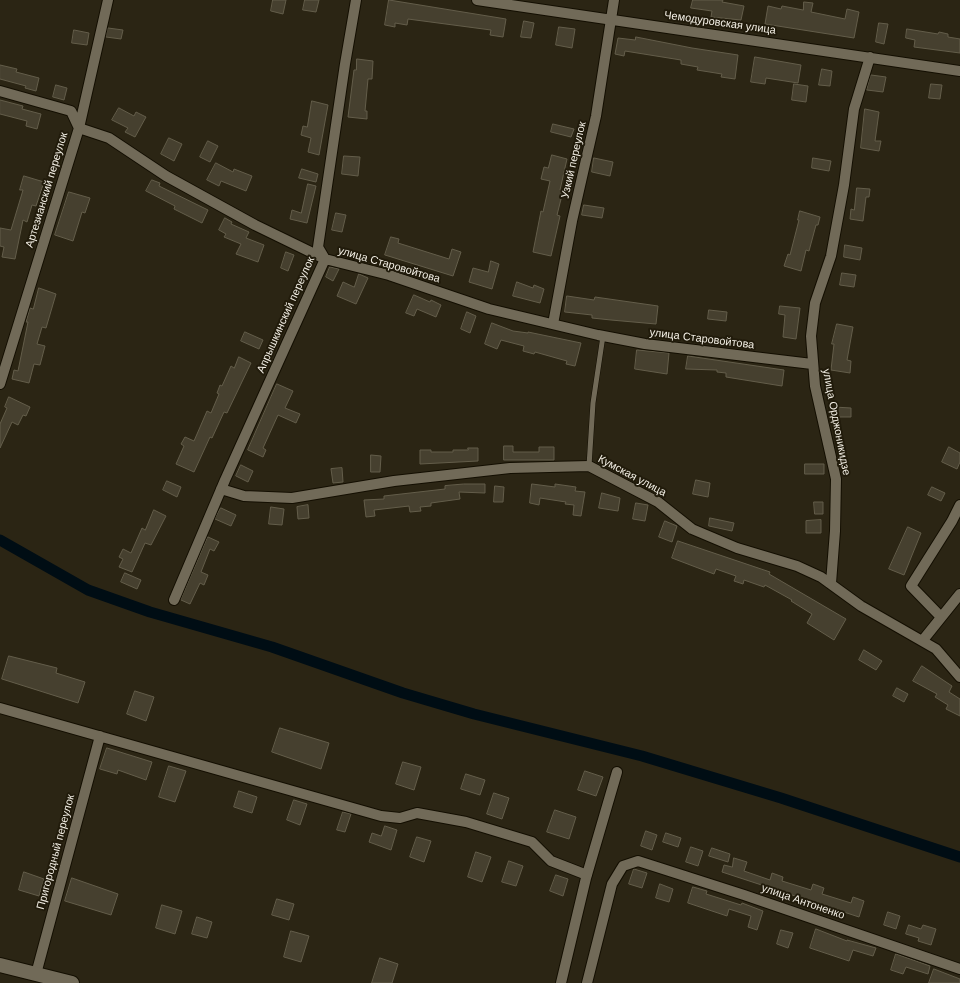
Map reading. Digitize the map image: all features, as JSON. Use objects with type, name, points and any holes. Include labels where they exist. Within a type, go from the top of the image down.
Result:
[{"type":"street","name":"Артезианский переулок","points":[[0,384],[79,128],[108,0]]},
{"type":"street","name":"Апрышкинский переулок","points":[[174,600],[221,489],[325,259],[318,247],[344,64],[356,0]]},
{"type":"street","name":"Чемодуровская улица","points":[[477,0],[960,71]]},
{"type":"street","name":"Узкий переулок","points":[[553,324],[572,221],[596,116],[614,0]]},
{"type":"street","name":"улица Орджоникидзе","points":[[831,583],[835,531],[836,479],[815,386],[812,364],[811,336],[815,303],[831,256],[844,185],[854,109],[870,57]]},
{"type":"street","points":[[0,91],[72,111],[79,128]]},
{"type":"street","name":"улица Старовойтова","points":[[79,128],[108,138],[173,180],[255,225],[325,259],[389,275],[489,309],[603,336],[645,344],[812,364]]},
{"type":"street","name":"Кумская улица","points":[[221,489],[244,496],[292,498],[394,481],[502,469],[589,466],[658,502],[692,529],[737,548],[797,566],[831,583],[862,606],[936,648],[960,678]]},
{"type":"street","points":[[941,617],[911,586],[952,521],[960,505]]},
{"type":"street","points":[[923,640],[960,594]]},
{"type":"street","points":[[0,708],[381,816],[400,818],[417,813],[466,822],[532,842],[551,862],[587,875]]},
{"type":"street","name":"Пригородный переулок","points":[[36,974],[100,736]]},
{"type":"street","points":[[561,983],[587,875],[617,772]]},
{"type":"street","name":"улица Антоненко","points":[[587,983],[612,884],[623,866],[638,861],[744,895],[960,969]]},
{"type":"street","points":[[0,966],[72,983]]},
{"type":"lane","points":[[589,466],[594,403],[603,336]]},
{"type":"building","points":[[273,0],[286,0],[283,14],[271,11]]},
{"type":"building","points":[[305,0],[319,0],[316,12],[303,10]]},
{"type":"building","points":[[389,0],[506,19],[503,37],[490,35],[491,30],[408,19],[407,25],[395,23],[395,27],[385,25]]},
{"type":"building","points":[[693,0],[723,0],[722,2],[744,6],[741,20],[711,17],[712,11],[691,8]]},
{"type":"building","points":[[804,2],[813,3],[811,12],[845,19],[847,9],[859,12],[854,38],[765,24],[768,6],[781,9],[782,6],[803,10]]},
{"type":"building","points":[[524,21],[534,23],[531,38],[521,37]]},
{"type":"building","points":[[879,23],[888,24],[884,44],[876,42]]},
{"type":"building","points":[[559,27],[575,29],[572,48],[556,45]]},
{"type":"building","points":[[108,28],[123,30],[121,39],[106,37]]},
{"type":"building","points":[[907,29],[938,34],[939,32],[948,34],[948,37],[960,39],[960,53],[914,47],[915,40],[906,38]]},
{"type":"building","points":[[74,30],[89,33],[87,45],[72,43]]},
{"type":"building","points":[[636,37],[738,55],[735,79],[721,77],[722,74],[697,70],[698,67],[681,64],[681,60],[625,51],[624,56],[615,54],[618,38],[635,40]]},
{"type":"building","points":[[755,57],[801,65],[798,83],[766,78],[765,84],[751,82]]},
{"type":"building","points":[[357,59],[373,61],[372,79],[368,79],[365,111],[367,111],[367,119],[348,117],[354,70],[356,70]]},
{"type":"building","points":[[0,65],[17,69],[16,72],[39,78],[36,91],[25,88],[26,86],[0,79]]},
{"type":"building","points":[[822,69],[832,71],[830,86],[819,85]]},
{"type":"building","points":[[871,75],[886,77],[883,92],[867,90]]},
{"type":"building","points":[[794,84],[808,86],[806,102],[792,100]]},
{"type":"building","points":[[931,84],[942,85],[940,99],[929,98]]},
{"type":"building","points":[[56,85],[67,88],[64,100],[53,97]]},
{"type":"building","points":[[0,100],[23,106],[22,109],[41,114],[37,129],[26,126],[27,121],[0,114]]},
{"type":"building","points":[[312,101],[328,105],[319,155],[308,152],[311,138],[301,135],[303,126],[307,127]]},
{"type":"building","points":[[119,108],[134,116],[136,112],[146,117],[135,137],[125,132],[128,128],[112,120]]},
{"type":"building","points":[[865,109],[879,112],[875,141],[881,141],[879,151],[861,148]]},
{"type":"building","points":[[553,124],[574,129],[571,137],[551,132]]},
{"type":"building","points":[[169,138],[182,144],[174,161],[161,154]]},
{"type":"building","points":[[208,141],[218,146],[210,162],[200,157]]},
{"type":"building","points":[[552,155],[567,159],[560,190],[563,191],[557,215],[560,216],[551,256],[533,252],[541,211],[543,212],[550,181],[541,179],[544,167],[548,168]]},
{"type":"building","points":[[344,156],[360,157],[358,176],[342,174]]},
{"type":"building","points":[[594,158],[613,162],[610,176],[592,172]]},
{"type":"building","points":[[813,158],[831,161],[829,171],[812,168]]},
{"type":"building","points":[[216,163],[233,172],[234,169],[252,176],[246,191],[221,181],[219,186],[207,180]]},
{"type":"building","points":[[302,169],[318,174],[316,182],[299,178]]},
{"type":"building","points":[[24,176],[44,182],[36,206],[32,205],[27,222],[23,220],[15,259],[2,257],[4,247],[0,246],[0,228],[11,230],[23,190],[20,190]]},
{"type":"building","points":[[152,180],[160,183],[159,186],[208,210],[202,223],[174,209],[175,206],[146,191]]},
{"type":"building","points":[[308,184],[316,186],[307,223],[290,219],[292,210],[301,213]]},
{"type":"building","points":[[857,188],[870,189],[869,197],[866,197],[863,221],[850,219],[851,209],[854,210]]},
{"type":"building","points":[[69,192],[90,198],[85,213],[82,212],[73,241],[55,235]]},
{"type":"building","points":[[584,205],[604,208],[602,218],[582,215]]},
{"type":"building","points":[[800,211],[820,217],[818,225],[816,225],[809,251],[806,250],[801,271],[784,266],[788,254],[790,255]]},
{"type":"building","points":[[336,213],[346,215],[342,232],[332,230]]},
{"type":"building","points":[[225,218],[232,222],[231,224],[249,232],[246,238],[264,245],[258,262],[236,254],[241,244],[224,237],[226,234],[219,230]]},
{"type":"building","points":[[391,237],[399,239],[398,243],[449,259],[452,249],[461,252],[453,276],[385,255]]},
{"type":"building","points":[[845,245],[862,248],[860,260],[844,257]]},
{"type":"building","points":[[286,252],[294,255],[288,271],[281,268]]},
{"type":"building","points":[[491,261],[499,264],[492,289],[469,282],[473,268],[488,272]]},
{"type":"building","points":[[330,267],[339,269],[333,281],[326,277]]},
{"type":"building","points":[[842,273],[856,275],[854,287],[840,285]]},
{"type":"building","points":[[359,274],[368,278],[356,304],[337,296],[343,282],[354,287]]},
{"type":"building","points":[[517,282],[533,288],[534,285],[544,289],[540,303],[513,296]]},
{"type":"building","points":[[39,288],[56,294],[46,328],[42,327],[37,344],[45,346],[40,365],[34,364],[29,383],[12,379],[14,370],[18,371],[28,322],[26,322],[30,308],[33,309]]},
{"type":"building","points":[[414,295],[430,302],[431,300],[441,305],[436,317],[417,309],[414,316],[406,313]]},
{"type":"building","points":[[567,296],[594,300],[595,297],[658,306],[656,324],[592,318],[592,315],[565,312]]},
{"type":"building","points":[[780,306],[800,308],[796,339],[783,337],[785,315],[779,314]]},
{"type":"building","points":[[709,310],[727,312],[726,321],[708,319]]},
{"type":"building","points":[[467,312],[476,316],[470,333],[461,329]]},
{"type":"building","points":[[492,323],[513,331],[528,332],[581,343],[575,366],[566,364],[567,361],[535,352],[534,354],[523,351],[524,346],[501,340],[497,349],[485,344]]},
{"type":"building","points":[[837,324],[853,327],[847,360],[851,361],[850,373],[831,370],[834,344],[832,344]]},
{"type":"building","points":[[245,332],[263,340],[259,349],[241,341]]},
{"type":"building","points":[[637,350],[669,353],[667,374],[635,369]]},
{"type":"building","points":[[688,356],[784,370],[782,386],[726,377],[726,373],[717,372],[717,370],[686,369]]},
{"type":"building","points":[[239,357],[251,363],[227,413],[224,412],[212,438],[210,437],[194,472],[176,464],[184,446],[181,444],[185,437],[194,441],[207,411],[211,413],[219,394],[217,393],[220,385],[222,386],[231,366],[234,368]]},
{"type":"building","points":[[277,384],[293,391],[285,408],[300,414],[296,423],[278,415],[263,448],[266,450],[263,457],[248,450]]},
{"type":"building","points":[[9,397],[30,407],[26,416],[23,415],[18,425],[12,422],[0,448],[0,424],[7,408],[5,407]]},
{"type":"building","points":[[834,407],[851,408],[851,417],[834,417]]},
{"type":"building","points":[[504,446],[513,446],[513,452],[539,452],[539,447],[554,447],[554,460],[504,460]]},
{"type":"building","points":[[949,447],[960,453],[960,462],[957,469],[942,462]]},
{"type":"building","points":[[468,448],[478,448],[478,461],[420,464],[420,450],[431,450],[431,452],[453,452],[453,450],[468,450]]},
{"type":"building","points":[[371,455],[381,456],[380,472],[371,472]]},
{"type":"building","points":[[805,464],[824,464],[824,474],[805,474]]},
{"type":"building","points":[[241,465],[253,471],[248,482],[236,476]]},
{"type":"building","points":[[342,468],[343,482],[333,483],[331,469]]},
{"type":"building","points":[[696,480],[710,483],[708,497],[693,494]]},
{"type":"building","points":[[167,481],[181,487],[177,497],[163,490]]},
{"type":"building","points":[[485,484],[485,493],[459,492],[460,499],[431,503],[431,506],[420,507],[421,511],[410,512],[409,506],[374,510],[375,516],[366,517],[364,500],[384,499],[384,496],[445,489],[445,486]]},
{"type":"building","points":[[532,484],[555,487],[555,484],[576,487],[575,491],[585,492],[581,516],[573,515],[574,505],[565,504],[566,502],[540,498],[539,505],[530,503]]},
{"type":"building","points":[[495,486],[504,487],[503,502],[494,502]]},
{"type":"building","points":[[932,487],[945,493],[941,501],[928,495]]},
{"type":"building","points":[[602,493],[620,498],[618,511],[599,508]]},
{"type":"building","points":[[814,502],[823,502],[823,514],[815,514]]},
{"type":"building","points":[[636,503],[648,505],[645,521],[633,519]]},
{"type":"building","points":[[308,505],[309,518],[298,519],[297,507]]},
{"type":"building","points":[[271,507],[284,509],[282,525],[269,524]]},
{"type":"building","points":[[221,508],[236,515],[231,526],[215,519]]},
{"type":"building","points":[[154,510],[166,516],[151,545],[145,543],[132,572],[119,567],[123,559],[119,557],[123,549],[131,553],[142,528],[145,530]]},
{"type":"building","points":[[710,518],[734,523],[732,531],[709,526]]},
{"type":"building","points":[[821,520],[821,533],[806,533],[806,521]]},
{"type":"building","points":[[665,521],[677,526],[672,542],[659,537]]},
{"type":"building","points":[[908,527],[921,533],[904,575],[889,569]]},
{"type":"building","points":[[208,537],[219,542],[214,551],[210,549],[201,572],[208,575],[204,585],[200,583],[190,604],[181,600]]},
{"type":"building","points":[[678,541],[770,572],[769,574],[846,619],[834,640],[807,623],[812,614],[791,601],[792,600],[765,585],[764,587],[744,580],[743,584],[734,581],[736,576],[716,569],[714,574],[672,558]]},
{"type":"building","points":[[125,573],[141,580],[137,589],[121,582]]},
{"type":"building","points":[[864,650],[882,661],[876,670],[859,660]]},
{"type":"building","points":[[9,656],[57,668],[56,673],[85,682],[78,703],[2,679]]},
{"type":"building","points":[[922,666],[952,686],[949,692],[960,699],[960,716],[946,709],[948,705],[935,697],[937,694],[913,681]]},
{"type":"building","points":[[897,688],[908,694],[904,702],[893,696]]},
{"type":"building","points":[[135,691],[154,697],[146,721],[127,714]]},
{"type":"building","points":[[280,728],[329,743],[321,769],[272,752]]},
{"type":"building","points":[[107,748],[152,762],[146,780],[118,770],[117,774],[100,769]]},
{"type":"building","points":[[403,762],[421,767],[414,790],[396,784]]},
{"type":"building","points":[[169,766],[186,771],[175,802],[159,797]]},
{"type":"building","points":[[585,771],[603,777],[596,796],[578,790]]},
{"type":"building","points":[[466,774],[485,780],[480,795],[461,789]]},
{"type":"building","points":[[239,791],[257,797],[252,813],[234,807]]},
{"type":"building","points":[[494,793],[509,798],[502,819],[487,814]]},
{"type":"building","points":[[294,800],[307,804],[300,825],[287,820]]},
{"type":"building","points":[[555,810],[576,817],[569,839],[547,832]]},
{"type":"building","points":[[343,812],[351,814],[345,832],[337,830]]},
{"type":"building","points":[[385,826],[397,830],[391,850],[369,842],[372,833],[381,836]]},
{"type":"building","points":[[646,831],[657,835],[652,850],[641,846]]},
{"type":"building","points":[[666,833],[681,838],[678,847],[663,842]]},
{"type":"building","points":[[417,837],[431,841],[424,862],[410,857]]},
{"type":"building","points":[[691,847],[703,851],[698,866],[686,862]]},
{"type":"building","points":[[712,848],[730,854],[728,862],[709,856]]},
{"type":"building","points":[[476,852],[491,857],[482,882],[468,877]]},
{"type":"building","points":[[734,858],[747,862],[744,871],[770,880],[772,873],[783,877],[782,881],[811,890],[813,884],[824,888],[822,894],[851,903],[853,897],[864,901],[859,917],[722,872],[724,865],[732,867]]},
{"type":"building","points":[[509,861],[523,866],[516,886],[502,882]]},
{"type":"building","points":[[634,869],[647,873],[642,888],[629,884]]},
{"type":"building","points":[[24,872],[44,879],[39,896],[19,890]]},
{"type":"building","points":[[556,875],[568,879],[563,896],[550,891]]},
{"type":"building","points":[[72,878],[118,894],[111,915],[65,901]]},
{"type":"building","points":[[660,884],[673,889],[669,902],[656,898]]},
{"type":"building","points":[[693,887],[707,891],[706,894],[741,905],[742,903],[763,911],[757,930],[748,927],[751,916],[729,909],[727,916],[688,903]]},
{"type":"building","points":[[277,899],[294,904],[289,920],[272,915]]},
{"type":"building","points":[[162,905],[182,911],[175,934],[156,928]]},
{"type":"building","points":[[888,912],[900,916],[896,929],[884,925]]},
{"type":"building","points":[[197,917],[212,922],[207,938],[192,934]]},
{"type":"building","points":[[909,925],[921,929],[923,925],[936,929],[931,945],[918,941],[919,938],[906,934]]},
{"type":"building","points":[[816,929],[847,941],[876,948],[873,956],[853,950],[849,961],[810,948]]},
{"type":"building","points":[[781,930],[793,933],[788,948],[777,944]]},
{"type":"building","points":[[291,931],[309,936],[301,962],[284,957]]},
{"type":"building","points":[[896,954],[930,966],[928,974],[906,967],[903,974],[891,970]]},
{"type":"building","points":[[380,958],[398,964],[392,983],[372,983]]},
{"type":"building","points":[[934,969],[960,979],[960,983],[929,983]]},
{"type":"waterway","points":[[0,540],[88,590],[150,612],[272,647],[403,693],[474,714],[642,756],[781,798],[960,857]]}]
